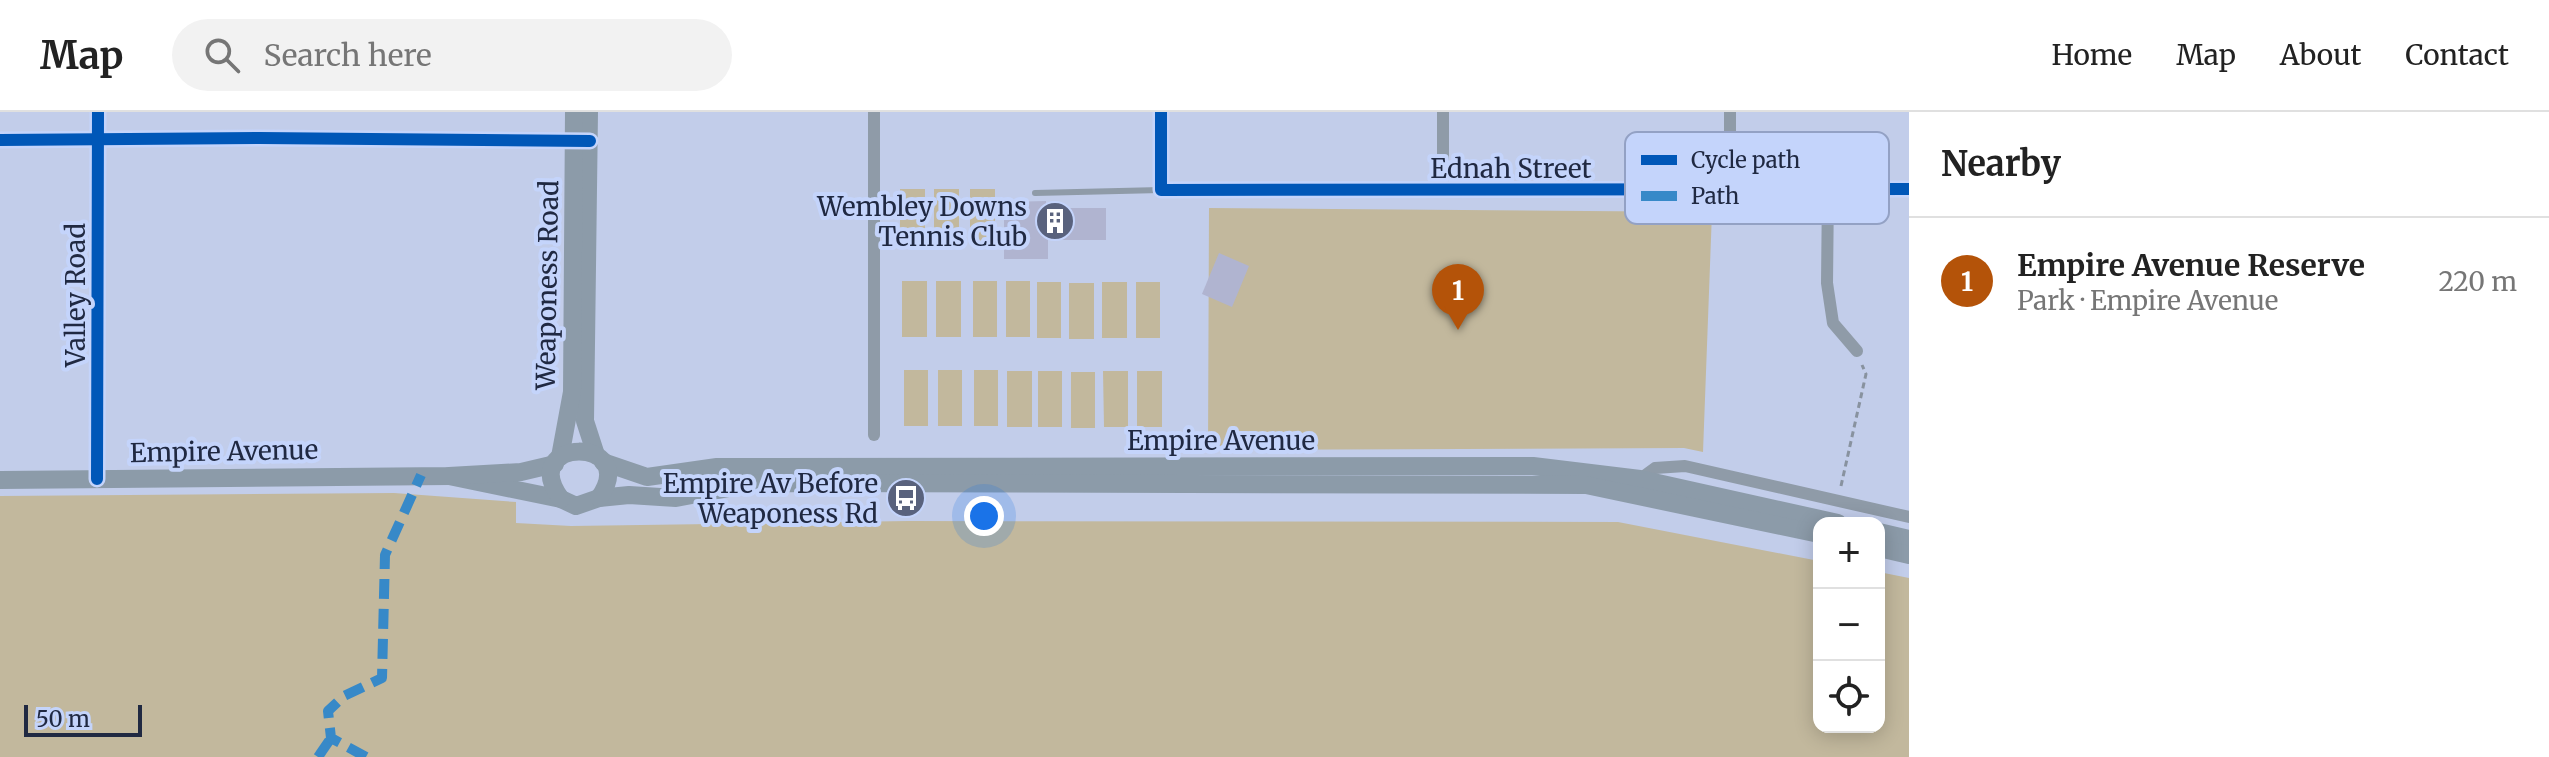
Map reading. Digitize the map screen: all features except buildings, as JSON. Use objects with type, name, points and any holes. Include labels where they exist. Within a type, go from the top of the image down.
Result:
[{"type":"main road","name":"Weaponess Road","points":[[574,112],[583,141],[585,421],[599,458]]},
{"type":"main road","name":"Weaponess Road","points":[[558,460],[572,392],[583,141],[589,112]]},
{"type":"main road","name":"Empire Avenue","points":[[0,480],[449,476],[521,472],[578,450],[647,477],[717,467],[1533,466],[1640,479],[1813,517]]},
{"type":"main road","points":[[599,458],[607,480],[599,498]]},
{"type":"main road","points":[[558,460],[551,476],[553,489],[561,499]]},
{"type":"main road","name":"Empire Avenue","points":[[449,476],[585,506],[599,498],[629,495],[676,498],[750,484],[1586,485],[1636,493],[1813,533]]},
{"type":"main road","points":[[1885,533],[1909,539]]},
{"type":"main road","points":[[1885,549],[1909,555]]},
{"type":"street","name":"Valley Road","points":[[97,479],[98,112]]},
{"type":"street","points":[[874,112],[874,435]]},
{"type":"street","points":[[1161,112],[1161,190]]},
{"type":"street","points":[[1443,112],[1443,190]]},
{"type":"street","points":[[0,140],[583,141]]},
{"type":"street","name":"Ednah Street","points":[[1889,189],[1909,189]]},
{"type":"street","name":"Ednah Street","points":[[1161,190],[1625,190]]},
{"type":"street","points":[[1828,224],[1827,283],[1833,323],[1857,351]]},
{"type":"street","points":[[1640,479],[1655,468],[1685,466],[1909,517]]},
{"type":"lane","points":[[1035,193],[1161,190]]},
{"type":"path","points":[[1841,486],[1866,374]]},
{"type":"shaded area","points":[[900,189],[925,189],[925,245],[900,245]]},
{"type":"shaded area","points":[[934,189],[959,189],[959,245],[934,245]]},
{"type":"shaded area","points":[[970,189],[995,189],[995,245],[970,245]]},
{"type":"shaded area","points":[[1209,208],[1625,211],[1625,224],[1712,224],[1703,452],[1684,448],[1208,450]]},
{"type":"shaded area","points":[[902,281],[927,281],[927,337],[902,337]]},
{"type":"shaded area","points":[[936,281],[961,281],[961,337],[936,337]]},
{"type":"shaded area","points":[[973,281],[997,281],[997,337],[973,337]]},
{"type":"shaded area","points":[[1006,281],[1030,281],[1030,337],[1006,337]]},
{"type":"shaded area","points":[[1037,282],[1061,282],[1061,338],[1037,338]]},
{"type":"shaded area","points":[[1102,282],[1127,282],[1127,338],[1102,338]]},
{"type":"shaded area","points":[[1136,282],[1160,282],[1160,338],[1136,338]]},
{"type":"shaded area","points":[[1069,283],[1094,283],[1094,339],[1069,339]]},
{"type":"shaded area","points":[[904,370],[928,370],[928,426],[904,426]]},
{"type":"shaded area","points":[[938,370],[962,370],[962,426],[938,426]]},
{"type":"shaded area","points":[[974,370],[998,370],[998,426],[974,426]]},
{"type":"shaded area","points":[[1007,371],[1032,371],[1032,427],[1007,427]]},
{"type":"shaded area","points":[[1038,371],[1062,371],[1062,427],[1038,427]]},
{"type":"shaded area","points":[[1103,371],[1128,371],[1128,427],[1104,427]]},
{"type":"shaded area","points":[[1137,371],[1162,371],[1162,427],[1137,427]]},
{"type":"shaded area","points":[[1071,372],[1095,372],[1095,428],[1071,428]]},
{"type":"shaded area","points":[[394,493],[516,502],[516,523],[571,526],[908,521],[1618,522],[1813,560],[1813,733],[1885,733],[1885,573],[1909,578],[1909,757],[0,757],[0,496]]},
{"type":"marked path","points":[[366,757],[331,738],[328,711],[344,696],[382,678],[385,555],[421,475]]},
{"type":"marked path","points":[[318,757],[331,738]]},
{"type":"cycle path","points":[[97,479],[98,112]]},
{"type":"cycle path","points":[[1161,112],[1161,190],[1625,189]]},
{"type":"cycle path","points":[[0,140],[260,138],[590,141]]},
{"type":"cycle path","points":[[1889,189],[1909,189]]},
{"type":"place","name":"Wembley Downs Tennis Club","points":[[1055,221]]},
{"type":"place","name":"Empire Avenue Reserve","points":[[1458,330]]},
{"type":"place","name":"Empire Av Before Weaponess Rd","points":[[906,498]]}]
